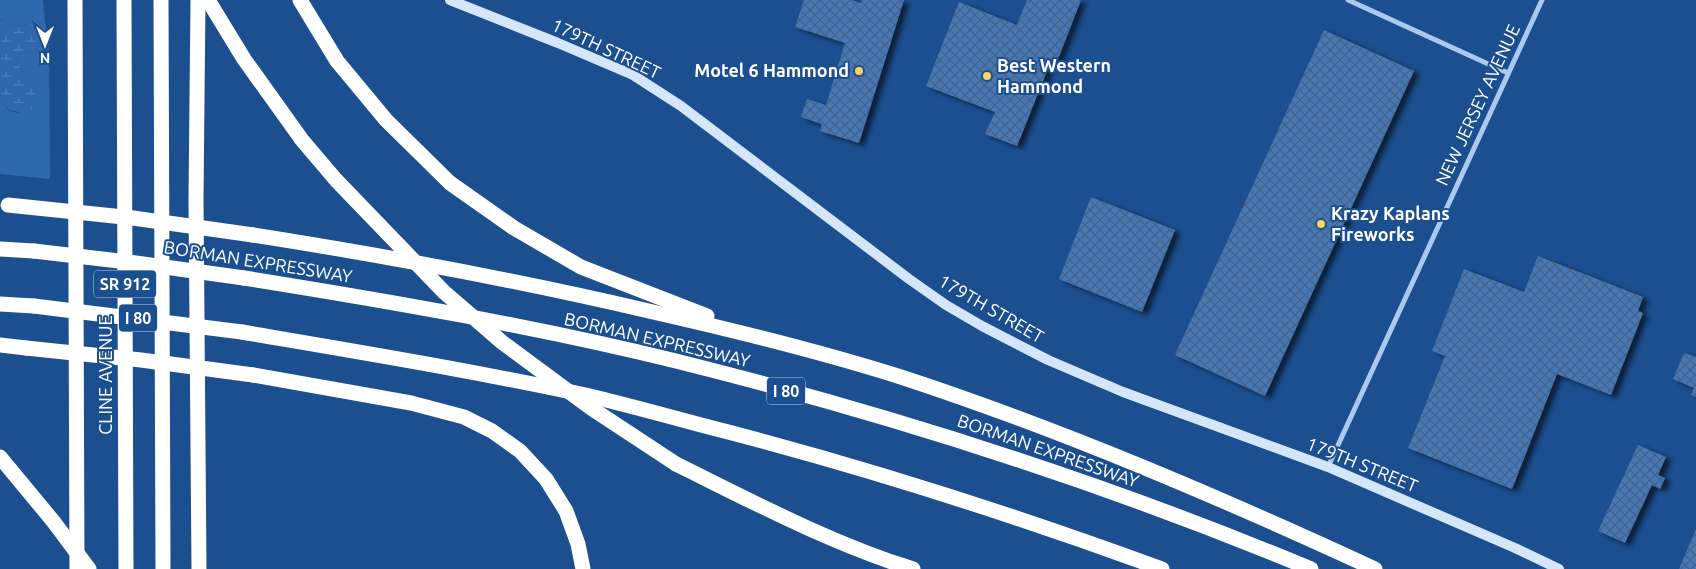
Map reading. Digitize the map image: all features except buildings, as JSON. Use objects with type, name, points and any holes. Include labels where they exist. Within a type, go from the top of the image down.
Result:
[{"type":"highway","points":[[75,0],[77,569]]},
{"type":"highway","name":"CLINE AVENUE","points":[[124,0],[126,569]]},
{"type":"highway","name":"SR 912","points":[[161,0],[163,569]]},
{"type":"highway","points":[[198,0],[196,209],[198,569]]},
{"type":"highway","points":[[208,0],[249,66],[302,140],[336,180],[444,292],[503,343],[591,408],[676,464],[784,518],[887,561],[913,569]]},
{"type":"highway","points":[[300,0],[337,61],[386,120],[450,183],[514,228],[581,267],[638,291],[762,337]]},
{"type":"highway","points":[[4,205],[132,218],[253,235],[443,267],[574,294],[762,337],[904,378],[1040,426],[1170,478],[1375,569]]},
{"type":"highway","name":"BORMAN EXPRESSWAY","points":[[0,249],[136,263],[338,293],[509,325],[675,361],[798,394],[970,444],[1110,491],[1311,569]]},
{"type":"highway","name":"I 80","points":[[0,304],[34,306],[242,332],[407,360],[591,396],[795,449],[955,497],[1055,530],[1162,569]]},
{"type":"highway","points":[[0,345],[141,360],[253,375],[412,403],[464,417],[492,431],[520,451],[546,480],[566,511],[578,544],[583,569]]},
{"type":"highway","points":[[0,457],[89,569]]},
{"type":"street","name":"179TH STREET","points":[[450,0],[633,75],[681,106],[946,305],[1048,360],[1124,392],[1328,467],[1559,569]]},
{"type":"street","points":[[1348,0],[1508,73]]},
{"type":"street","name":"NEW JERSEY AVENUE","points":[[1328,467],[1542,0]]},
{"type":"green space","points":[[0,0],[43,0],[45,22],[5,27],[0,19]]},
{"type":"green space","points":[[0,19],[5,27],[45,22],[49,49],[22,52],[17,58],[19,66],[38,95],[38,101],[35,106],[26,111],[9,110],[0,98]]},
{"type":"green space","points":[[49,49],[50,179],[0,174],[0,98],[9,111],[18,113],[37,92],[19,66],[17,58],[22,52]]},
{"type":"place","name":"Motel 6 Hammond","points":[[859,71]]},
{"type":"place","name":"Best Western Hammond","points":[[987,76]]},
{"type":"place","name":"Krazy Kaplans Fireworks","points":[[1321,224]]}]
